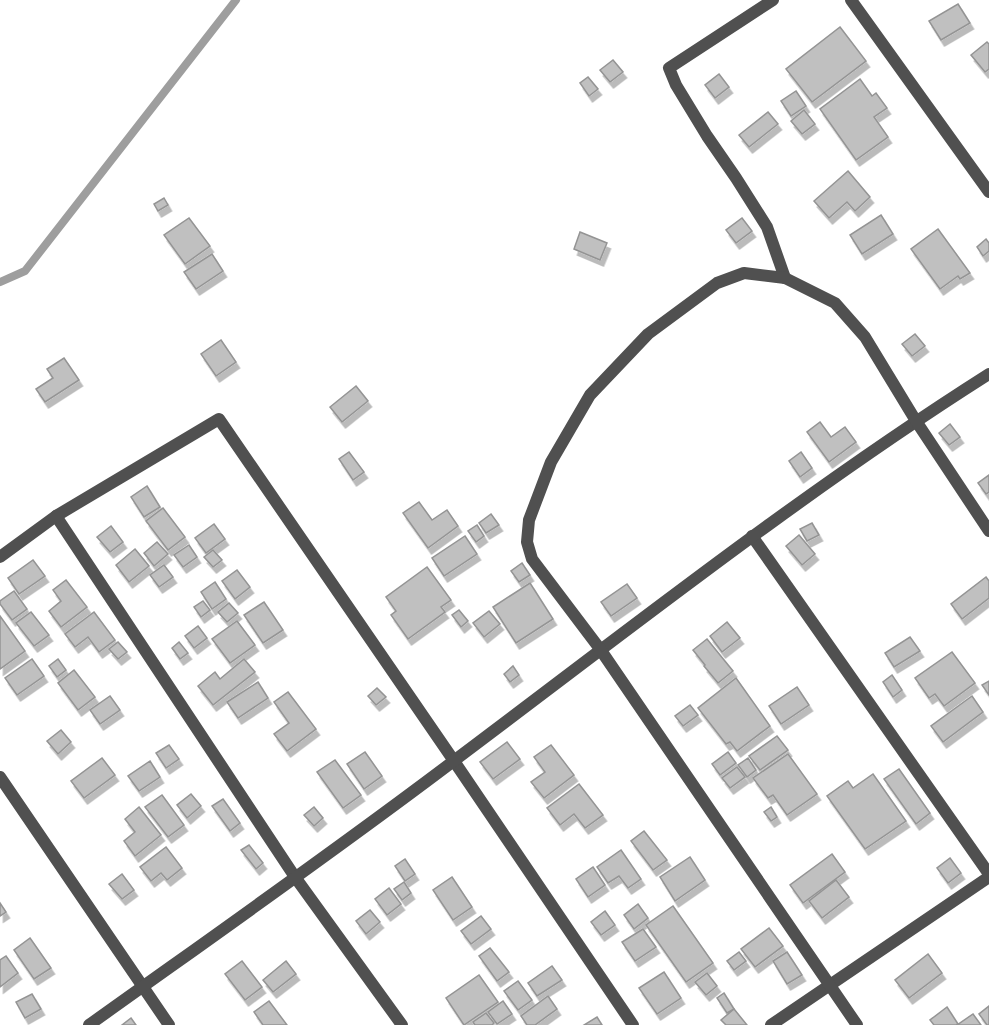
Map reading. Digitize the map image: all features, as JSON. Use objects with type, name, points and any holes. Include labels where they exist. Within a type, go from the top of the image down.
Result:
[{"type":"street","points":[[773,0],[669,68],[676,85],[707,136],[767,227],[785,278]]},
{"type":"street","points":[[851,0],[989,192]]},
{"type":"street","points":[[857,1025],[600,649],[532,559],[527,542],[529,520],[551,462],[590,395],[648,334],[717,283],[744,273],[785,278],[836,303],[865,337],[989,531]]},
{"type":"street","points":[[89,1025],[454,761],[752,536],[916,420],[989,374]]},
{"type":"street","points":[[0,557],[56,516],[219,419],[633,1025]]},
{"type":"street","points":[[56,516],[296,877],[402,1025]]},
{"type":"street","points":[[752,536],[989,875],[771,1025]]},
{"type":"street","points":[[0,777],[170,1025]]},
{"type":"building","points":[[958,4],[970,23],[941,40],[929,21]]},
{"type":"building","points":[[840,27],[866,61],[812,102],[786,69]]},
{"type":"building","points":[[987,42],[989,44],[989,69],[985,72],[971,55]]},
{"type":"building","points":[[613,60],[623,72],[610,82],[600,70]]},
{"type":"building","points":[[719,74],[729,87],[715,98],[705,85]]},
{"type":"building","points":[[588,77],[598,89],[589,96],[580,83]]},
{"type":"building","points":[[860,79],[872,96],[876,93],[887,108],[874,117],[888,137],[856,160],[820,109]]},
{"type":"building","points":[[796,91],[806,106],[791,116],[781,101]]},
{"type":"building","points":[[804,110],[815,124],[802,134],[791,121]]},
{"type":"building","points":[[768,112],[778,124],[749,147],[739,135]]},
{"type":"building","points":[[848,171],[870,197],[855,211],[847,202],[829,218],[814,201]]},
{"type":"building","points":[[164,198],[168,205],[158,211],[154,204]]},
{"type":"building","points":[[881,215],[893,234],[862,254],[850,235]]},
{"type":"building","points":[[189,218],[210,246],[185,264],[164,235]]},
{"type":"building","points":[[742,218],[752,231],[736,243],[726,230]]},
{"type":"building","points":[[938,229],[970,273],[960,279],[958,276],[940,289],[911,249]]},
{"type":"building","points":[[580,232],[607,243],[600,260],[574,249]]},
{"type":"building","points":[[986,239],[989,243],[989,251],[983,256],[977,247]]},
{"type":"building","points":[[212,254],[223,271],[196,289],[184,272]]},
{"type":"building","points":[[915,334],[925,346],[912,356],[902,344]]},
{"type":"building","points":[[221,340],[236,362],[216,376],[201,354]]},
{"type":"building","points":[[64,358],[79,380],[45,402],[36,389],[53,378],[47,369]]},
{"type":"building","points":[[356,386],[368,401],[342,422],[330,407]]},
{"type":"building","points":[[820,422],[831,437],[845,427],[856,442],[829,462],[807,432]]},
{"type":"building","points":[[950,424],[960,437],[949,445],[939,433]]},
{"type":"building","points":[[349,452],[364,472],[353,480],[339,459]]},
{"type":"building","points":[[801,452],[812,468],[800,477],[789,461]]},
{"type":"building","points":[[989,475],[989,492],[986,494],[978,483]]},
{"type":"building","points":[[147,486],[160,507],[144,517],[131,497]]},
{"type":"building","points":[[419,502],[432,520],[447,510],[458,526],[428,548],[403,513]]},
{"type":"building","points":[[163,508],[185,537],[168,550],[146,521]]},
{"type":"building","points":[[491,514],[499,525],[486,533],[479,523]]},
{"type":"building","points":[[812,523],[819,535],[807,541],[800,529]]},
{"type":"building","points":[[214,524],[225,539],[206,553],[195,538]]},
{"type":"building","points":[[477,525],[484,536],[476,542],[468,531]]},
{"type":"building","points":[[111,526],[123,542],[110,552],[97,537]]},
{"type":"building","points":[[799,535],[815,554],[802,565],[786,546]]},
{"type":"building","points":[[465,536],[477,554],[444,576],[432,558]]},
{"type":"building","points":[[157,542],[168,554],[154,566],[144,553]]},
{"type":"building","points":[[189,545],[197,557],[183,567],[174,555]]},
{"type":"building","points":[[135,549],[149,566],[129,582],[116,565]]},
{"type":"building","points":[[213,550],[222,560],[213,567],[204,557]]},
{"type":"building","points":[[33,560],[45,576],[19,594],[8,578]]},
{"type":"building","points":[[522,563],[530,575],[519,582],[511,571]]},
{"type":"building","points":[[164,565],[173,577],[159,587],[150,575]]},
{"type":"building","points":[[427,567],[451,600],[441,607],[445,612],[408,639],[391,615],[396,611],[386,597]]},
{"type":"building","points":[[237,570],[250,587],[235,599],[222,581]]},
{"type":"building","points":[[986,577],[989,581],[989,598],[962,619],[951,604]]},
{"type":"building","points":[[66,580],[87,607],[61,627],[49,611],[61,601],[53,590]]},
{"type":"building","points":[[215,582],[226,599],[212,609],[201,592]]},
{"type":"building","points":[[530,583],[553,619],[516,643],[493,607]]},
{"type":"building","points":[[627,584],[637,598],[611,616],[601,602]]},
{"type":"building","points":[[14,591],[27,609],[12,620],[0,601]]},
{"type":"building","points":[[203,601],[210,610],[201,617],[194,607]]},
{"type":"building","points":[[264,602],[283,630],[263,643],[244,615]]},
{"type":"building","points":[[229,603],[238,613],[227,622],[218,612]]},
{"type":"building","points":[[459,610],[468,621],[461,627],[452,615]]},
{"type":"building","points":[[489,611],[500,624],[484,637],[473,623]]},
{"type":"building","points":[[31,612],[49,635],[34,646],[16,623]]},
{"type":"building","points":[[94,612],[115,640],[99,652],[88,637],[75,647],[65,634]]},
{"type":"building","points":[[0,616],[25,651],[0,669]]},
{"type":"building","points":[[237,621],[255,645],[230,663],[212,639]]},
{"type":"building","points":[[727,622],[740,638],[722,652],[710,636]]},
{"type":"building","points":[[198,626],[207,638],[194,648],[185,636]]},
{"type":"building","points":[[910,637],[920,651],[894,667],[885,653]]},
{"type":"building","points":[[707,639],[733,671],[718,683],[693,650]]},
{"type":"building","points":[[118,642],[127,652],[118,659],[109,649]]},
{"type":"building","points":[[179,642],[188,653],[180,659],[172,648]]},
{"type":"building","points":[[952,652],[975,683],[944,706],[935,694],[929,698],[915,678]]},
{"type":"building","points":[[32,659],[44,676],[17,695],[5,678]]},
{"type":"building","points":[[58,659],[66,670],[57,677],[49,666]]},
{"type":"building","points":[[244,659],[255,672],[213,705],[198,686],[215,672],[220,679]]},
{"type":"building","points":[[513,666],[519,675],[510,682],[504,674]]},
{"type":"building","points":[[74,670],[95,697],[78,710],[58,683]]},
{"type":"building","points":[[892,675],[902,690],[893,697],[883,682]]},
{"type":"building","points":[[736,678],[770,726],[737,751],[730,742],[726,744],[698,708]]},
{"type":"building","points":[[989,681],[989,695],[982,685]]},
{"type":"building","points":[[258,682],[268,698],[238,718],[227,702]]},
{"type":"building","points":[[797,687],[809,705],[781,724],[769,706]]},
{"type":"building","points":[[377,688],[386,697],[376,705],[368,696]]},
{"type":"building","points":[[288,692],[316,729],[287,751],[274,734],[289,723],[274,702]]},
{"type":"building","points":[[110,696],[120,710],[100,724],[90,710]]},
{"type":"building","points":[[972,696],[983,712],[943,742],[931,726]]},
{"type":"building","points":[[690,705],[698,715],[683,726],[675,716]]},
{"type":"building","points":[[61,730],[71,742],[58,754],[47,741]]},
{"type":"building","points":[[777,736],[788,750],[760,770],[749,756]]},
{"type":"building","points":[[507,742],[520,759],[493,779],[480,762]]},
{"type":"building","points":[[169,745],[179,759],[166,768],[156,753]]},
{"type":"building","points":[[551,745],[574,775],[544,798],[531,782],[545,772],[534,757]]},
{"type":"building","points":[[365,752],[382,776],[364,789],[347,764]]},
{"type":"building","points":[[728,752],[736,763],[720,775],[712,764]]},
{"type":"building","points":[[788,754],[817,794],[787,815],[773,795],[768,798],[753,778]]},
{"type":"building","points":[[102,758],[115,775],[84,798],[71,781]]},
{"type":"building","points":[[748,758],[756,770],[747,777],[738,765]]},
{"type":"building","points":[[335,760],[361,795],[343,808],[317,772]]},
{"type":"building","points":[[150,761],[160,777],[139,791],[128,776]]},
{"type":"building","points":[[737,767],[745,777],[730,788],[722,778]]},
{"type":"building","points":[[899,769],[930,813],[916,824],[884,779]]},
{"type":"building","points":[[873,774],[906,821],[865,849],[827,796],[848,781],[853,788]]},
{"type":"building","points":[[579,784],[603,815],[585,828],[574,814],[560,825],[547,808]]},
{"type":"building","points":[[191,794],[201,806],[187,818],[177,805]]},
{"type":"building","points":[[162,795],[184,825],[168,837],[145,807]]},
{"type":"building","points":[[223,799],[240,823],[230,831],[212,806]]},
{"type":"building","points":[[139,807],[161,835],[135,856],[124,841],[135,832],[125,819]]},
{"type":"building","points":[[314,807],[323,818],[314,826],[304,815]]},
{"type":"building","points":[[771,807],[777,817],[771,821],[764,812]]},
{"type":"building","points":[[644,831],[667,860],[653,870],[631,841]]},
{"type":"building","points":[[249,845],[263,863],[256,869],[241,850]]},
{"type":"building","points":[[166,847],[182,868],[167,880],[161,873],[151,881],[140,867]]},
{"type":"building","points":[[621,850],[641,879],[628,888],[619,876],[608,883],[597,867]]},
{"type":"building","points":[[832,854],[845,872],[803,903],[790,885]]},
{"type":"building","points":[[690,857],[705,880],[675,901],[660,877]]},
{"type":"building","points":[[950,858],[961,873],[948,883],[937,868]]},
{"type":"building","points":[[405,859],[415,874],[405,881],[395,866]]},
{"type":"building","points":[[593,867],[605,885],[588,897],[576,879]]},
{"type":"building","points":[[122,874],[134,890],[122,899],[109,884]]},
{"type":"building","points":[[452,877],[472,907],[453,920],[433,890]]},
{"type":"building","points":[[836,880],[849,897],[822,918],[809,901]]},
{"type":"building","points":[[404,882],[411,893],[402,900],[394,889]]},
{"type":"building","points":[[389,888],[401,904],[387,915],[375,899]]},
{"type":"building","points":[[0,903],[6,912],[0,916]]},
{"type":"building","points":[[638,904],[648,918],[634,929],[624,915]]},
{"type":"building","points":[[673,906],[713,963],[686,982],[646,925]]},
{"type":"building","points":[[370,910],[380,922],[366,934],[356,921]]},
{"type":"building","points":[[605,911],[615,925],[601,935],[591,922]]},
{"type":"building","points":[[481,916],[491,929],[471,944],[461,931]]},
{"type":"building","points":[[769,928],[783,946],[755,967],[741,949]]},
{"type":"building","points":[[643,929],[656,947],[635,961],[622,942]]},
{"type":"building","points":[[30,938],[51,968],[34,979],[14,950]]},
{"type":"building","points":[[490,948],[509,972],[497,981],[479,956]]},
{"type":"building","points":[[739,952],[746,961],[734,970],[727,961]]},
{"type":"building","points":[[787,952],[802,975],[787,984],[773,961]]},
{"type":"building","points":[[928,954],[942,973],[909,998],[895,980]]},
{"type":"building","points":[[6,956],[18,973],[0,987],[0,960]]},
{"type":"building","points":[[242,961],[262,987],[245,1000],[225,974]]},
{"type":"building","points":[[286,961],[296,974],[273,992],[263,980]]},
{"type":"building","points":[[552,966],[562,980],[537,996],[528,983]]},
{"type":"building","points":[[664,972],[681,998],[657,1014],[639,988]]},
{"type":"building","points":[[707,973],[717,986],[706,995],[695,982]]},
{"type":"building","points":[[479,975],[498,1002],[464,1025],[446,998]]},
{"type":"building","points":[[518,981],[532,1000],[518,1010],[504,991]]},
{"type":"building","points":[[724,993],[734,1009],[727,1013],[717,998]]},
{"type":"building","points":[[32,994],[41,1009],[25,1018],[16,1002]]},
{"type":"building","points":[[548,996],[557,1009],[535,1025],[527,1025],[521,1016]]},
{"type":"building","points":[[269,1001],[287,1025],[263,1025],[254,1012]]},
{"type":"building","points":[[503,1001],[512,1014],[497,1024],[488,1012]]},
{"type":"building","points":[[989,1006],[989,1025],[987,1025],[979,1014]]},
{"type":"building","points":[[947,1007],[958,1024],[934,1025],[930,1020]]},
{"type":"building","points":[[734,1009],[747,1025],[726,1025],[721,1020]]},
{"type":"building","points":[[486,1013],[494,1023],[475,1025],[473,1022]]},
{"type":"building","points":[[973,1014],[981,1025],[957,1025]]},
{"type":"building","points":[[597,1017],[602,1025],[584,1025]]},
{"type":"building","points":[[131,1018],[136,1025],[122,1025]]},
{"type":"waterway","points":[[0,282],[25,271],[236,0]]}]
